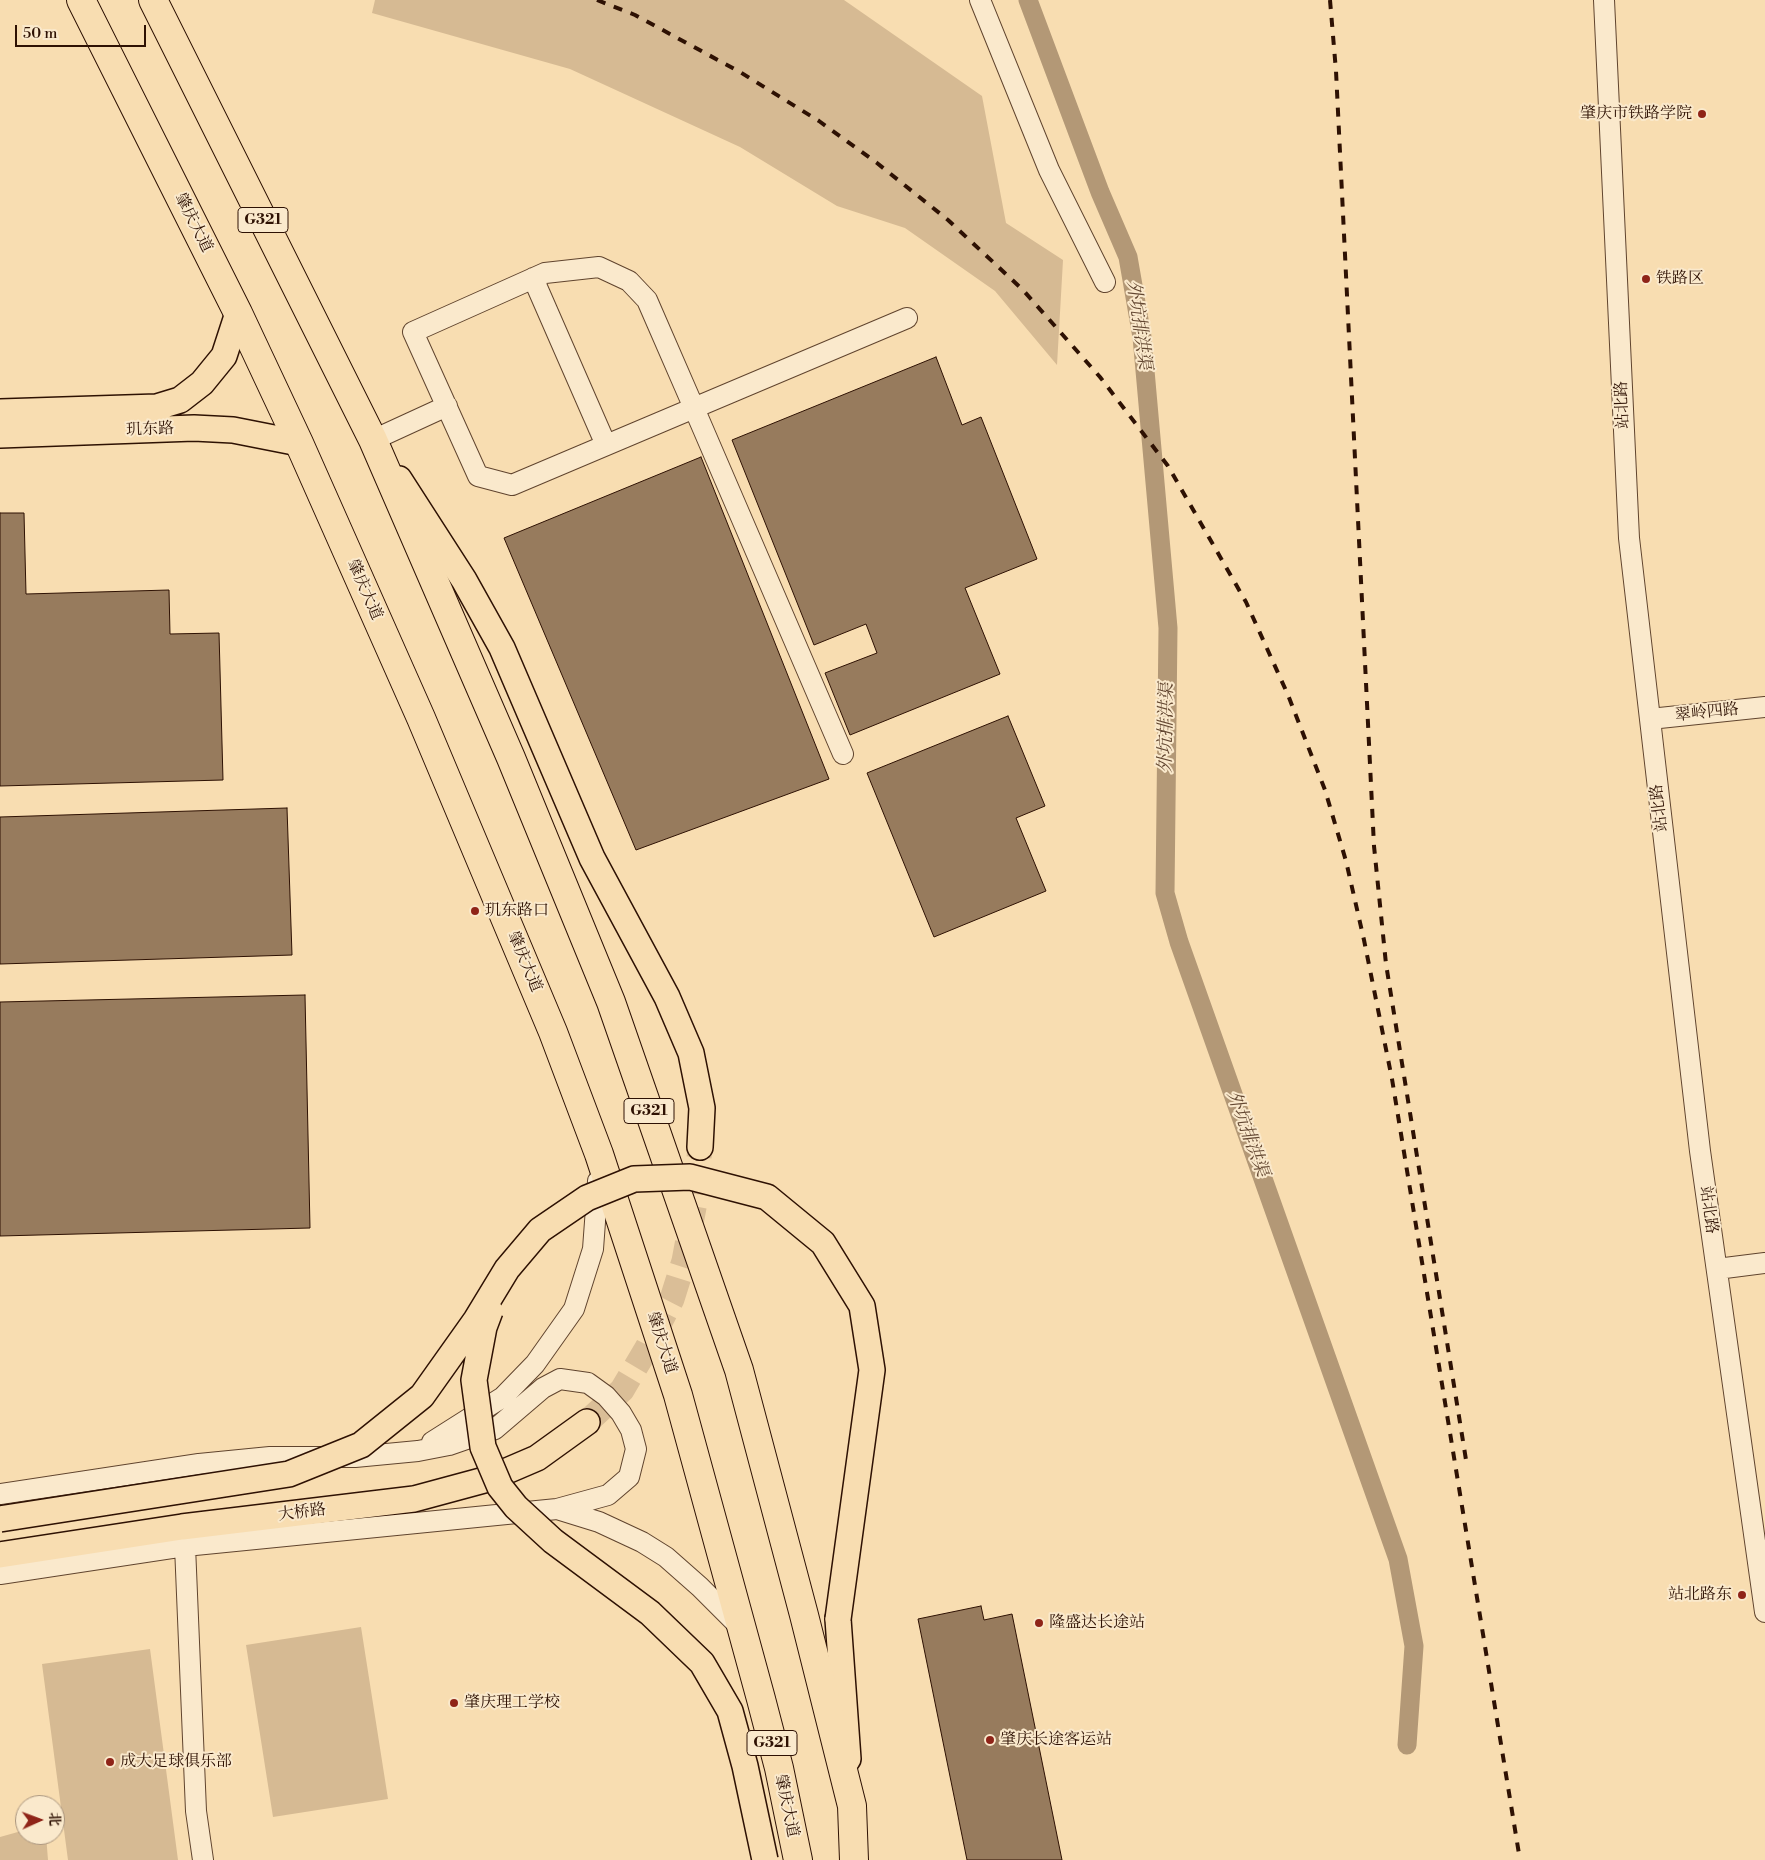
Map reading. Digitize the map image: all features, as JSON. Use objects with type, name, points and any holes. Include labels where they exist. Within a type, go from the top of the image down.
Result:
[{"type":"highway","name":"肇庆大道","points":[[81,0],[238,313],[299,443],[422,718],[553,1032],[599,1154],[678,1395],[778,1768],[798,1860]]},
{"type":"highway","name":"G321","points":[[153,0],[373,440],[511,758],[607,993],[739,1370],[852,1806],[854,1860]]},
{"type":"main road","name":"玑东路","points":[[0,412],[158,407],[180,400],[202,383],[224,356],[238,313]]},
{"type":"main road","name":"玑东路","points":[[0,435],[194,428],[233,430],[299,443]]},
{"type":"main road","points":[[373,440],[464,580],[502,648],[592,858],[667,997],[691,1053],[702,1108],[700,1147]]},
{"type":"main road","points":[[0,1518],[289,1474],[361,1444],[422,1396],[476,1320],[506,1269],[540,1230],[587,1198],[634,1179],[690,1177],[767,1197],[823,1243],[862,1306],[872,1370],[838,1619],[852,1806]]},
{"type":"main road","points":[[506,1269],[484,1327],[474,1380],[483,1448],[500,1487],[516,1507],[552,1541],[650,1612],[702,1663],[730,1711],[745,1766],[765,1860]]},
{"type":"main road","name":"大桥路","points":[[0,1555],[182,1528],[414,1499],[488,1479],[537,1458],[587,1422]]},
{"type":"street","points":[[980,0],[1050,170],[1105,282]]},
{"type":"street","name":"站北路","points":[[1604,0],[1629,538],[1700,1151],[1765,1612]]},
{"type":"street","points":[[842,754],[694,408],[647,300],[629,281],[599,267],[545,273],[414,332],[478,476],[512,485],[606,445],[694,408],[907,318]]},
{"type":"street","points":[[533,278],[606,445]]},
{"type":"street","points":[[373,440],[447,406]]},
{"type":"street","name":"翠岭四路","points":[[1650,719],[1765,706]]},
{"type":"street","points":[[418,1451],[503,1398],[535,1364],[574,1309],[593,1249],[599,1154]]},
{"type":"street","points":[[1717,1270],[1765,1263]]},
{"type":"street","points":[[0,1494],[217,1462],[270,1457],[355,1456],[418,1451],[449,1445],[495,1429],[543,1388],[560,1379],[588,1383],[606,1396],[621,1413],[631,1430],[636,1449],[629,1477],[608,1495],[558,1509],[185,1546],[0,1574]]},
{"type":"street","points":[[558,1509],[599,1522],[642,1542],[666,1557],[700,1587],[740,1628]]},
{"type":"street","points":[[185,1546],[196,1811],[203,1860]]},
{"type":"street","points":[[852,1806],[867,1860]]},
{"type":"shaded area","points":[[375,0],[844,0],[982,96],[1006,223],[1063,260],[1057,365],[995,291],[905,228],[837,206],[740,147],[570,69],[372,13]]},
{"type":"shaded area","points":[[361,1627],[388,1799],[273,1817],[246,1645]]},
{"type":"shaded area","name":"成大足球俱乐部","points":[[150,1649],[178,1860],[68,1860],[65,1837],[65,1795],[59,1795],[42,1664]]},
{"type":"shaded area","points":[[15,1833],[15,1845],[47,1845],[48,1860],[0,1860],[0,1837]]},
{"type":"building","points":[[936,357],[962,425],[981,417],[1037,559],[965,588],[1000,674],[850,735],[825,673],[877,653],[866,624],[814,645],[732,440]]},
{"type":"building","points":[[701,457],[829,779],[636,850],[504,538]]},
{"type":"building","points":[[0,513],[24,513],[26,594],[169,590],[170,634],[219,633],[223,780],[0,786]]},
{"type":"building","points":[[1008,716],[1045,806],[1016,818],[1046,891],[934,937],[867,773]]},
{"type":"building","points":[[287,808],[292,955],[0,964],[0,817]]},
{"type":"building","points":[[305,995],[310,1228],[0,1236],[0,1002]]},
{"type":"building","name":"肇庆长途客运站","points":[[981,1606],[984,1620],[1012,1614],[1062,1860],[967,1860],[918,1619]]},
{"type":"waterway","name":"外坑排洪渠","points":[[1028,0],[1100,192],[1128,257],[1142,337],[1168,628],[1165,893],[1179,942],[1398,1559],[1414,1646],[1407,1745]]},
{"type":"tunnel","points":[[587,1422],[622,1390],[647,1348],[672,1299],[684,1261],[695,1202],[700,1147]]},
{"type":"railway","points":[[597,0],[635,15],[740,72],[819,121],[877,163],[948,220],[1023,290],[1100,377],[1168,466],[1246,602],[1288,695],[1325,790],[1346,861],[1364,940],[1392,1079],[1520,1860]]},
{"type":"railway","points":[[1330,0],[1336,71],[1374,846],[1386,964],[1467,1466]]},
{"type":"place","name":"肇庆市铁路学院","points":[[1702,114]]},
{"type":"place","name":"铁路区","points":[[1646,279]]},
{"type":"place","name":"玑东路口","points":[[475,911]]},
{"type":"place","name":"站北路东","points":[[1742,1595]]},
{"type":"place","name":"隆盛达长途站","points":[[1039,1623]]},
{"type":"place","name":"肇庆理工学校","points":[[454,1703]]},
{"type":"place","name":"肇庆长途客运站","points":[[990,1740]]},
{"type":"place","name":"成大足球俱乐部","points":[[110,1762]]}]
